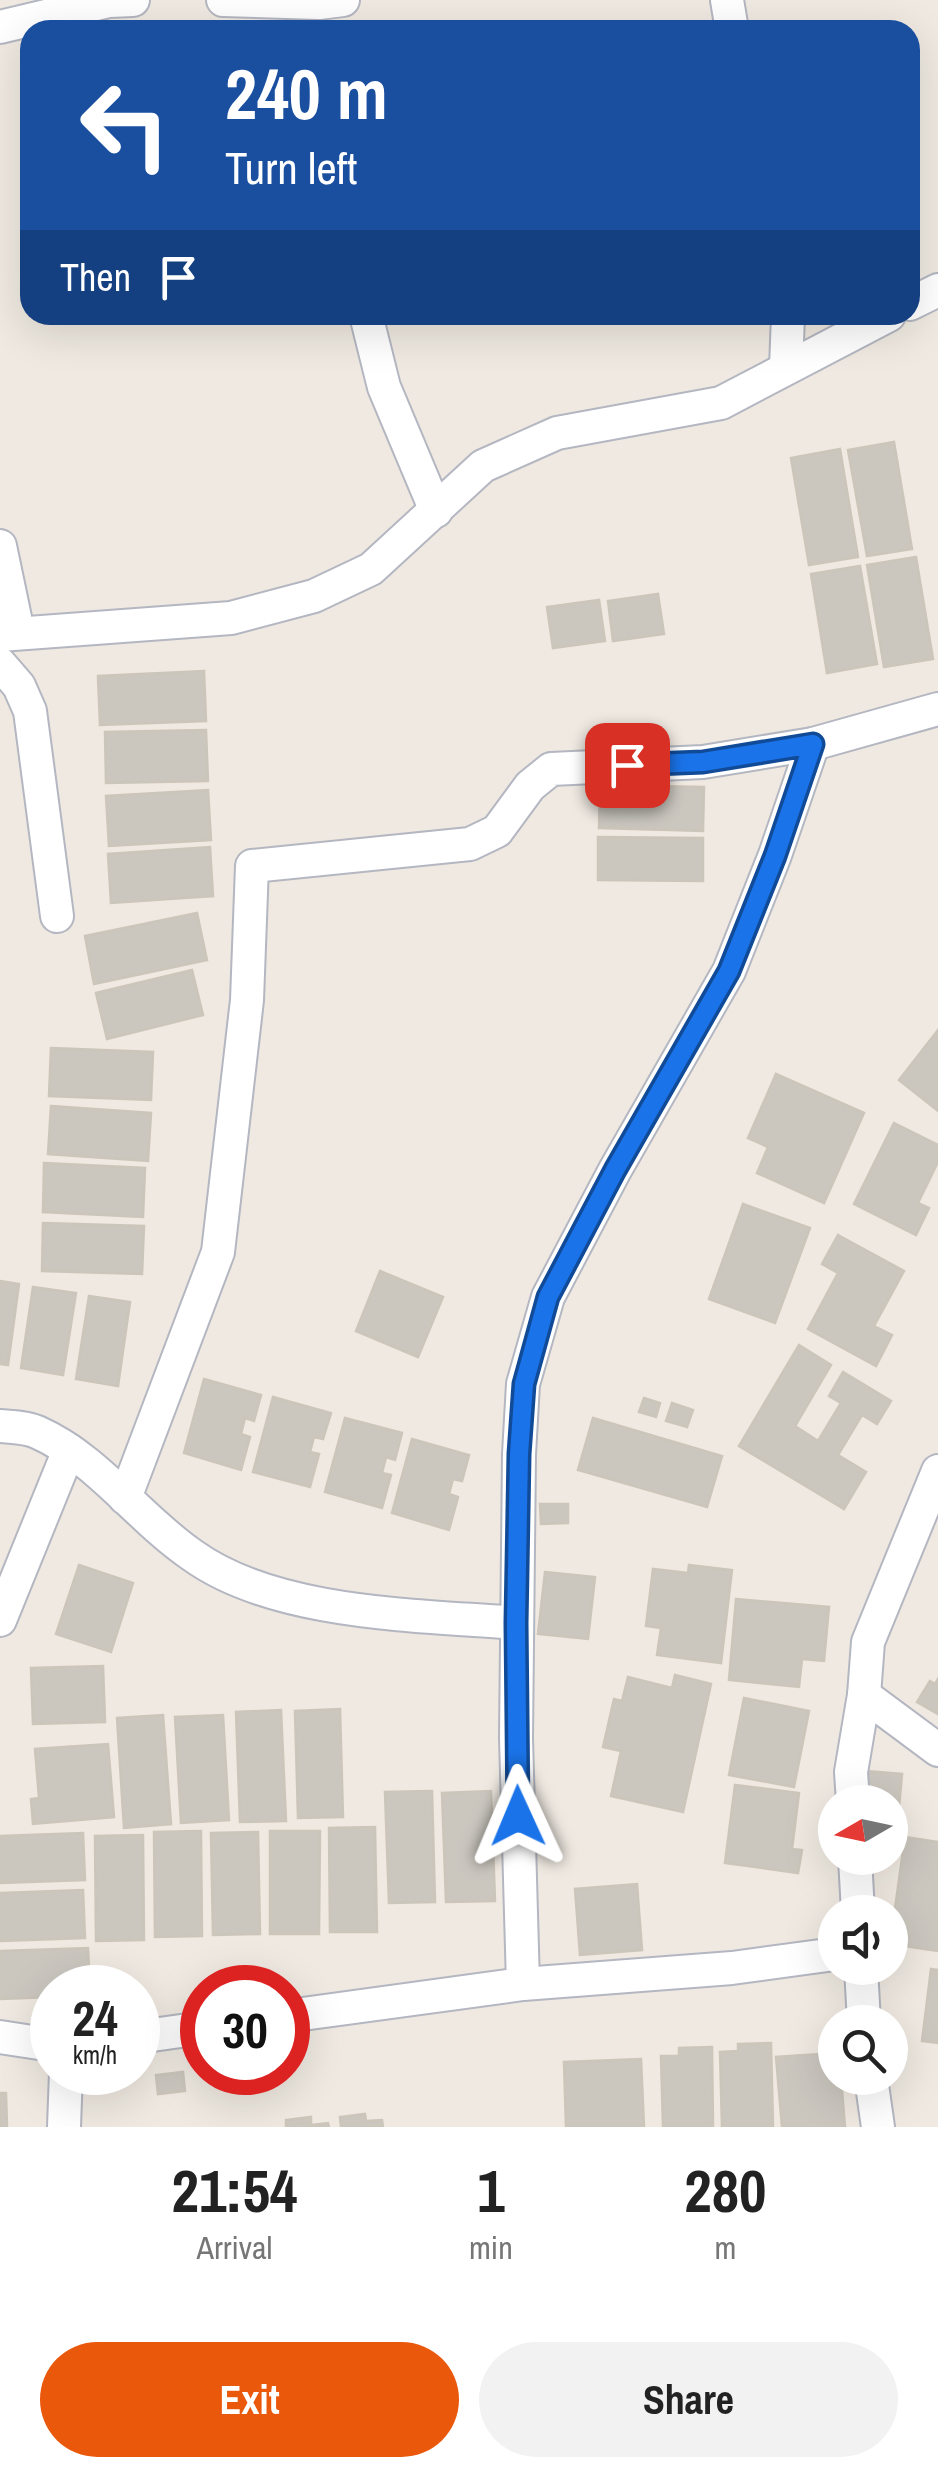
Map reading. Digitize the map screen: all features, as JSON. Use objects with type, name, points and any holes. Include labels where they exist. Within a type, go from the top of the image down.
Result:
[{"type":"street","points":[[28,20],[109,0],[132,0]]},
{"type":"street","points":[[222,0],[328,11]]},
{"type":"street","points":[[368,325],[384,387],[436,511]]},
{"type":"street","points":[[786,368],[788,325]]},
{"type":"street","points":[[0,546],[9,634],[231,618],[314,596],[371,569],[482,466],[557,434],[721,403],[870,325]]},
{"type":"street","points":[[0,664],[19,686],[30,712],[57,916]]},
{"type":"street","points":[[125,1498],[218,1252],[246,1000],[252,866],[470,844],[498,831],[530,786],[552,769],[703,762],[813,744],[938,710]]},
{"type":"street","points":[[523,1984],[516,1623],[524,1384],[548,1297],[615,1170],[729,971],[775,856],[813,744]]},
{"type":"street","points":[[0,1426],[34,1430],[70,1450],[193,1557],[263,1591],[373,1612],[516,1623]]},
{"type":"street","points":[[0,1620],[70,1450]]},
{"type":"street","points":[[852,1785],[868,1642],[938,1471]]},
{"type":"street","points":[[864,1696],[938,1750]]},
{"type":"street","points":[[310,2013],[523,1984],[732,1968],[818,1956]]},
{"type":"street","points":[[0,2037],[30,2042]]},
{"type":"street","points":[[64,2127],[65,2095]]},
{"type":"street","points":[[873,2095],[878,2127]]},
{"type":"building","points":[[894,442],[912,549],[867,556],[848,450]]},
{"type":"building","points":[[840,449],[858,557],[809,565],[791,458]]},
{"type":"building","points":[[916,557],[933,659],[884,667],[867,565]]},
{"type":"building","points":[[860,566],[877,664],[827,673],[811,574]]},
{"type":"building","points":[[658,594],[664,634],[613,641],[608,601]]},
{"type":"building","points":[[599,600],[605,641],[553,648],[547,607]]},
{"type":"building","points":[[204,671],[206,721],[100,725],[98,676]]},
{"type":"building","points":[[206,730],[208,781],[106,783],[105,732]]},
{"type":"building","points":[[600,785],[704,787],[703,831],[599,828]]},
{"type":"building","points":[[208,790],[211,840],[109,846],[106,796]]},
{"type":"building","points":[[598,837],[703,838],[703,881],[598,880]]},
{"type":"building","points":[[210,847],[213,896],[111,903],[108,854]]},
{"type":"building","points":[[197,913],[207,960],[94,984],[85,936]]},
{"type":"building","points":[[192,970],[203,1015],[107,1039],[96,993]]},
{"type":"building","points":[[938,1030],[938,1111],[899,1080]]},
{"type":"building","points":[[51,1048],[153,1052],[151,1100],[49,1096]]},
{"type":"building","points":[[776,1074],[864,1113],[824,1203],[757,1173],[768,1147],[748,1138]]},
{"type":"building","points":[[51,1106],[151,1113],[148,1161],[48,1154]]},
{"type":"building","points":[[894,1123],[938,1145],[938,1162],[918,1203],[929,1208],[916,1235],[854,1204]]},
{"type":"building","points":[[44,1163],[145,1168],[143,1217],[43,1212]]},
{"type":"building","points":[[743,1204],[810,1228],[775,1323],[709,1299]]},
{"type":"building","points":[[43,1223],[144,1226],[142,1274],[42,1271]]},
{"type":"building","points":[[838,1235],[904,1271],[874,1326],[892,1335],[876,1366],[808,1329],[838,1273],[822,1264]]},
{"type":"building","points":[[380,1271],[443,1297],[418,1357],[356,1331]]},
{"type":"building","points":[[0,1281],[19,1284],[8,1365],[0,1364]]},
{"type":"building","points":[[33,1287],[76,1293],[63,1375],[21,1368]]},
{"type":"building","points":[[89,1296],[130,1302],[118,1386],[76,1379]]},
{"type":"building","points":[[799,1345],[831,1365],[795,1426],[818,1441],[841,1403],[829,1396],[843,1372],[891,1401],[877,1424],[862,1415],[838,1455],[866,1472],[844,1509],[739,1446]]},
{"type":"building","points":[[204,1379],[261,1395],[254,1421],[245,1418],[241,1434],[250,1437],[241,1470],[184,1453]]},
{"type":"building","points":[[273,1397],[331,1413],[323,1439],[314,1437],[310,1452],[319,1454],[310,1487],[253,1472]]},
{"type":"building","points":[[644,1398],[660,1403],[656,1417],[639,1412]]},
{"type":"building","points":[[672,1403],[693,1410],[687,1427],[666,1421]]},
{"type":"building","points":[[345,1418],[402,1433],[395,1460],[386,1457],[382,1473],[391,1475],[382,1508],[325,1492]]},
{"type":"building","points":[[593,1418],[722,1456],[707,1507],[578,1470]]},
{"type":"building","points":[[412,1439],[469,1455],[462,1481],[453,1479],[449,1494],[458,1497],[449,1530],[392,1513]]},
{"type":"building","points":[[540,1504],[568,1504],[568,1523],[541,1524]]},
{"type":"building","points":[[79,1565],[133,1583],[111,1652],[56,1634]]},
{"type":"building","points":[[689,1565],[732,1570],[721,1663],[657,1655],[661,1628],[646,1626],[653,1569],[688,1573]]},
{"type":"building","points":[[545,1572],[595,1577],[588,1639],[538,1634]]},
{"type":"building","points":[[736,1599],[829,1607],[824,1661],[802,1659],[799,1687],[729,1680]]},
{"type":"building","points":[[103,1666],[105,1722],[33,1724],[31,1668]]},
{"type":"building","points":[[675,1675],[711,1684],[683,1812],[611,1796],[621,1751],[603,1747],[614,1699],[622,1701],[628,1677],[672,1688]]},
{"type":"building","points":[[938,1679],[938,1714],[917,1702],[930,1681],[935,1684]]},
{"type":"building","points":[[744,1698],[809,1711],[794,1787],[729,1775]]},
{"type":"building","points":[[340,1709],[343,1817],[298,1818],[295,1711]]},
{"type":"building","points":[[281,1710],[286,1821],[240,1822],[236,1712]]},
{"type":"building","points":[[163,1715],[171,1824],[124,1828],[117,1718]]},
{"type":"building","points":[[223,1715],[229,1820],[181,1823],[175,1717]]},
{"type":"building","points":[[108,1744],[114,1817],[33,1824],[31,1799],[39,1798],[35,1749]]},
{"type":"building","points":[[866,1771],[902,1774],[901,1785],[865,1785]]},
{"type":"building","points":[[735,1785],[799,1793],[792,1849],[802,1850],[798,1873],[725,1863]]},
{"type":"building","points":[[432,1791],[435,1902],[389,1903],[385,1792]]},
{"type":"building","points":[[491,1791],[495,1901],[446,1902],[442,1793]]},
{"type":"building","points":[[375,1827],[377,1932],[330,1932],[329,1828]]},
{"type":"building","points":[[201,1831],[202,1936],[155,1937],[154,1832]]},
{"type":"building","points":[[270,1831],[320,1831],[319,1934],[270,1934]]},
{"type":"building","points":[[258,1832],[260,1934],[213,1935],[211,1833]]},
{"type":"building","points":[[83,1833],[85,1880],[0,1883],[0,1836]]},
{"type":"building","points":[[143,1835],[144,1940],[96,1941],[95,1836]]},
{"type":"building","points":[[908,1837],[938,1842],[938,1951],[908,1947],[908,1895],[897,1895],[900,1875],[908,1875]]},
{"type":"building","points":[[637,1884],[642,1950],[580,1955],[575,1889]]},
{"type":"building","points":[[83,1890],[85,1938],[0,1941],[0,1893]]},
{"type":"building","points":[[88,1948],[89,1965],[30,1965],[30,1998],[0,1999],[0,1951]]},
{"type":"building","points":[[931,1969],[938,1970],[938,2043],[922,2041]]},
{"type":"building","points":[[771,2043],[773,2127],[722,2127],[720,2052],[738,2051],[738,2044]]},
{"type":"building","points":[[712,2047],[713,2127],[663,2127],[661,2056],[679,2056],[679,2048]]},
{"type":"building","points":[[818,2054],[818,2095],[842,2095],[845,2127],[782,2127],[776,2057]]},
{"type":"building","points":[[641,2059],[644,2127],[566,2127],[564,2062]]},
{"type":"building","points":[[180,2072],[180,2092],[160,2094],[160,2075]]},
{"type":"building","points":[[0,2093],[6,2093],[7,2127],[0,2127]]},
{"type":"building","points":[[365,2114],[366,2121],[382,2120],[383,2127],[341,2127],[340,2117]]},
{"type":"building","points":[[311,2117],[311,2125],[328,2123],[329,2127],[286,2127],[286,2120]]},
{"type":"route","points":[[518,1816],[516,1623],[524,1384],[548,1297],[615,1170],[729,971],[775,856],[813,744],[703,762],[627,765]]}]
